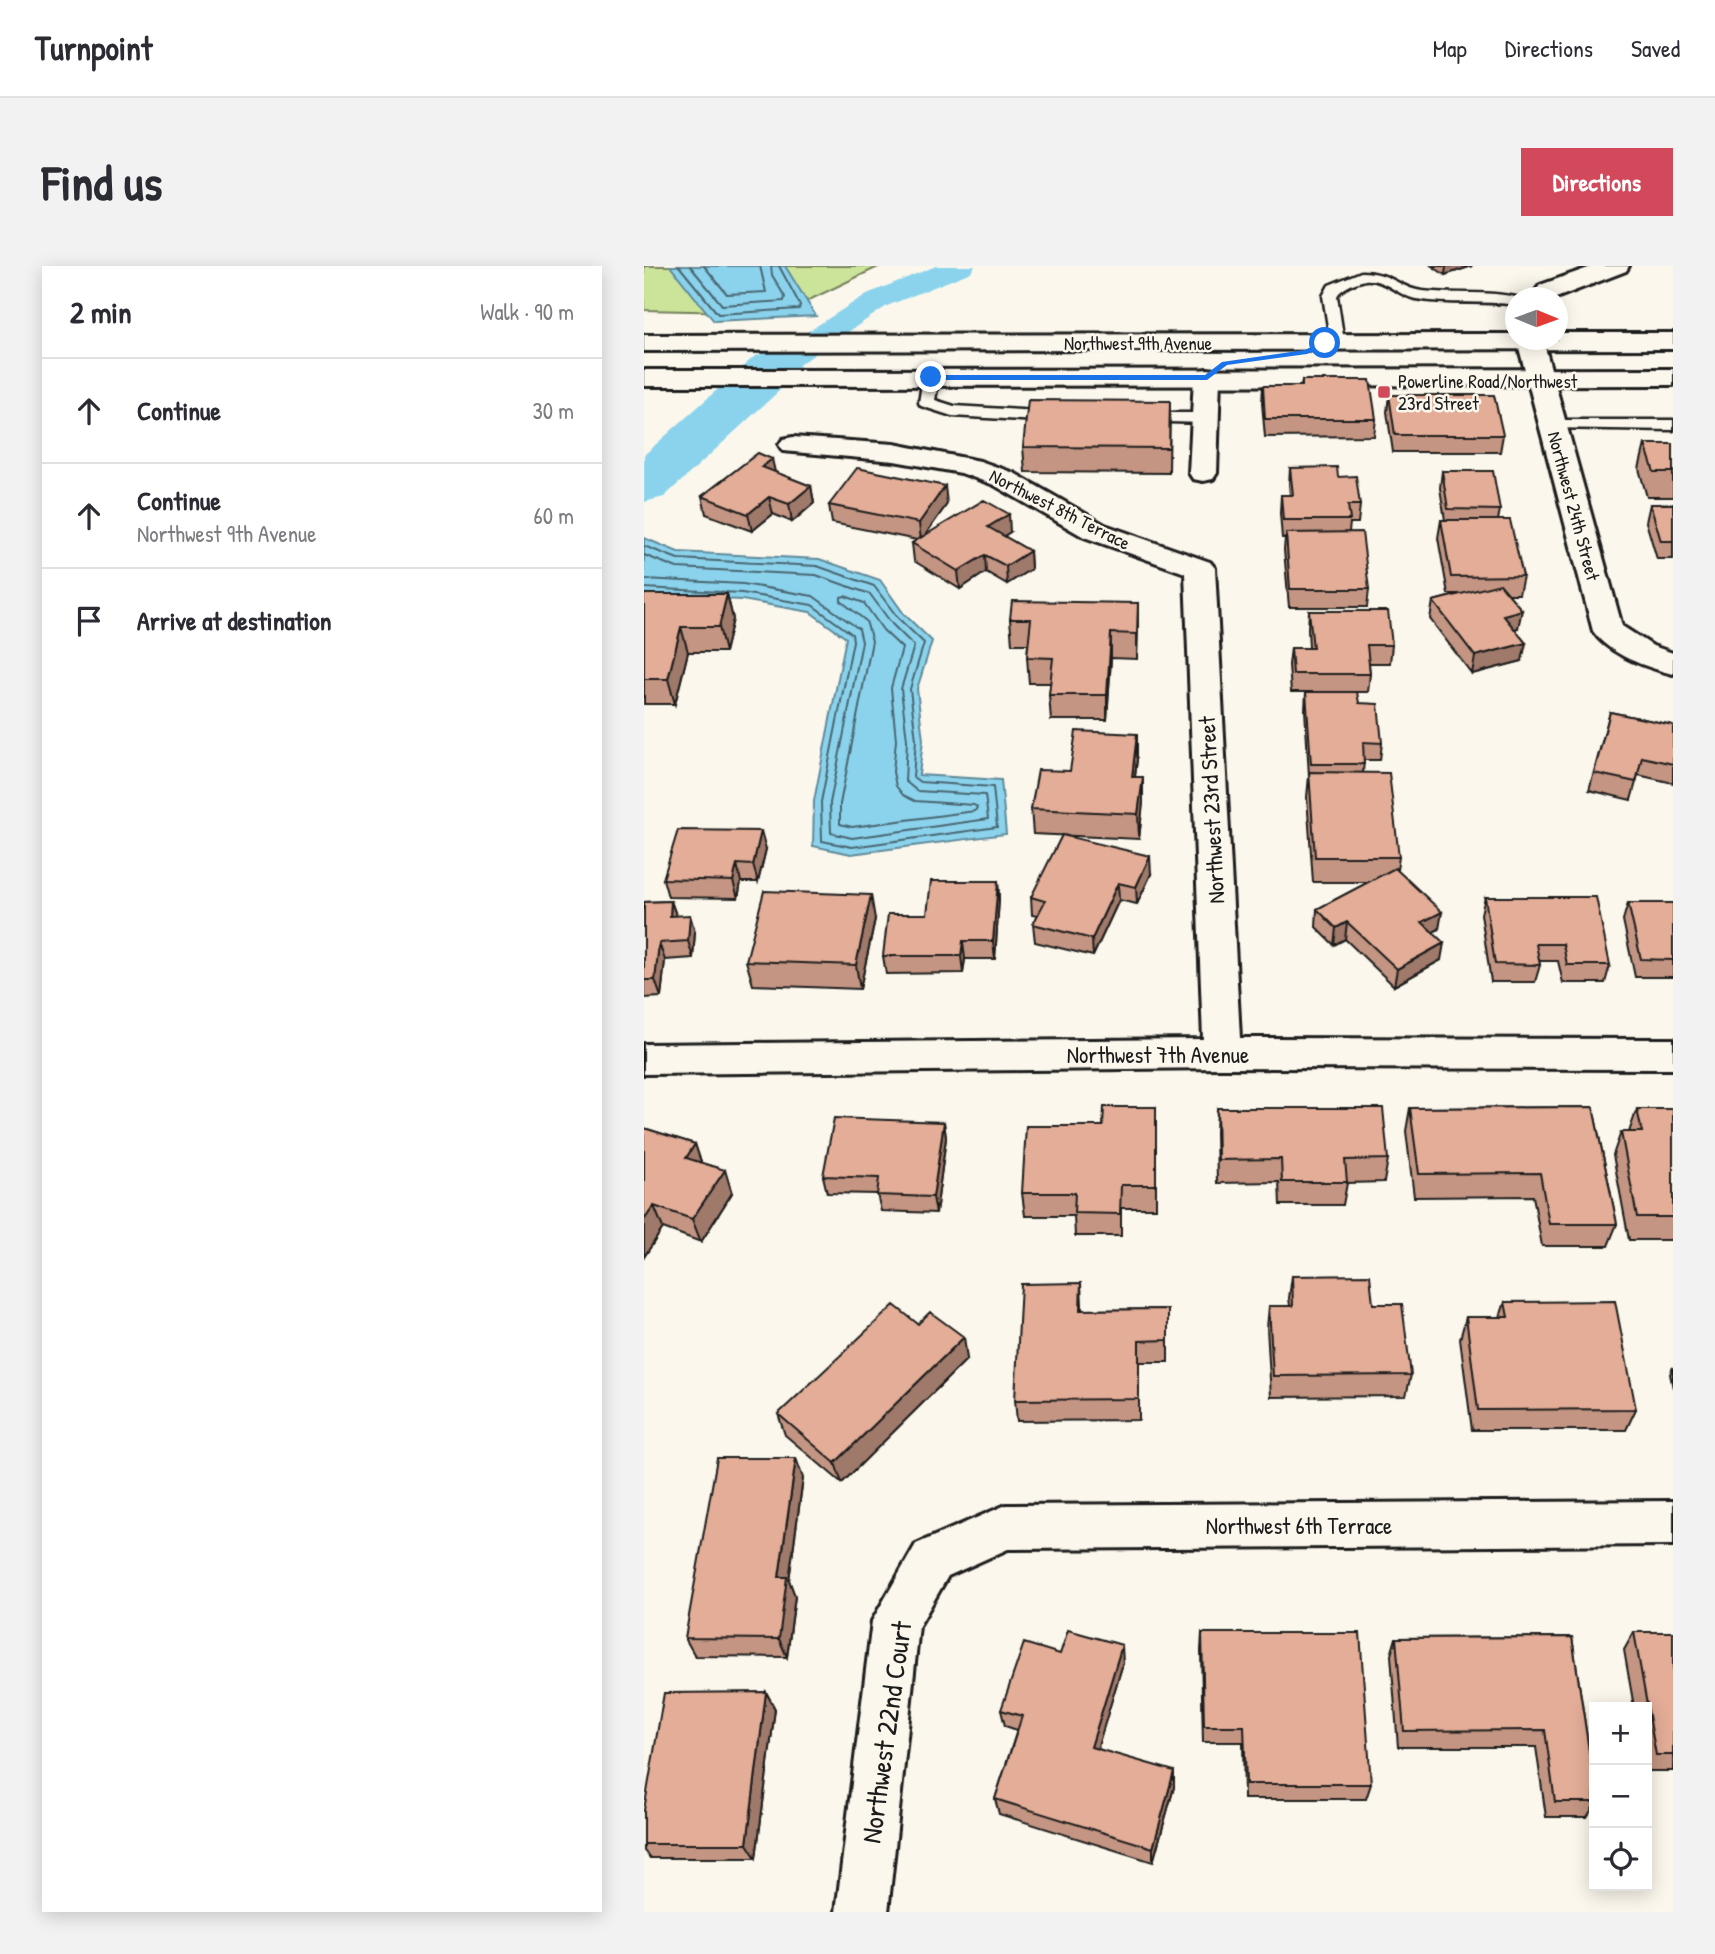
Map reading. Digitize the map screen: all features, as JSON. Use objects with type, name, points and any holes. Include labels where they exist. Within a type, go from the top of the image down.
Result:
[{"type":"street","points":[[1558,287],[1617,266]]},
{"type":"street","name":"Northwest 9th Avenue","points":[[644,343],[1505,341]]},
{"type":"street","name":"Northwest 9th Avenue","points":[[1568,341],[1673,341]]},
{"type":"street","points":[[1203,473],[1207,377],[1231,361],[1307,352],[1331,342]]},
{"type":"street","name":"Northwest 24th Street","points":[[1532,350],[1608,631],[1642,653],[1673,664]]},
{"type":"street","name":"Northwest 9th Avenue","points":[[644,378],[1673,377]]},
{"type":"street","name":"Northwest 8th Terrace","points":[[793,445],[839,447],[961,463],[996,475],[1081,524],[1151,554],[1200,568]]},
{"type":"street","name":"Northwest 23rd Street","points":[[1200,568],[1222,1053]]},
{"type":"street","name":"Northwest 7th Avenue","points":[[644,1059],[1222,1053],[1673,1054]]},
{"type":"street","name":"Northwest 6th Terrace","points":[[932,1560],[1006,1528],[1673,1523]]},
{"type":"street","name":"Northwest 22nd Court","points":[[862,1912],[896,1621],[932,1560]]},
{"type":"lane","points":[[1331,342],[1329,296],[1334,288],[1362,276],[1388,280],[1405,292],[1417,295],[1505,299]]},
{"type":"lane","points":[[931,377],[927,403],[952,411],[1067,417]]},
{"type":"lane","points":[[1123,417],[1205,418]]},
{"type":"lane","points":[[1553,425],[1673,425]]},
{"type":"green space","points":[[644,266],[880,266],[782,313],[644,310]]},
{"type":"water","points":[[670,266],[785,266],[816,316],[714,321]]},
{"type":"water","points":[[644,538],[678,552],[819,559],[880,580],[904,614],[932,641],[917,689],[923,740],[919,775],[1001,780],[1006,834],[851,854],[813,846],[814,801],[846,638],[810,612],[742,600],[644,595]]},
{"type":"building","points":[[1302,380],[1370,380],[1376,419],[1265,419],[1263,386],[1302,386]]},
{"type":"building","points":[[1389,395],[1494,395],[1503,435],[1395,435]]},
{"type":"building","points":[[1028,400],[1170,401],[1169,448],[1023,447]]},
{"type":"building","points":[[1645,444],[1673,444],[1673,472],[1654,472]]},
{"type":"building","points":[[758,453],[772,459],[762,467],[811,486],[789,504],[769,497],[748,514],[702,496]]},
{"type":"building","points":[[1337,467],[1338,477],[1356,476],[1360,505],[1348,505],[1350,520],[1283,520],[1281,495],[1293,495],[1290,468]]},
{"type":"building","points":[[857,468],[945,486],[919,523],[829,505]]},
{"type":"building","points":[[1442,471],[1493,471],[1500,510],[1448,509]]},
{"type":"building","points":[[984,500],[1009,514],[988,527],[1030,551],[1006,566],[985,555],[958,571],[912,543]]},
{"type":"building","points":[[1650,504],[1673,504],[1673,541],[1661,541]]},
{"type":"building","points":[[1441,520],[1510,520],[1523,576],[1451,577]]},
{"type":"building","points":[[1362,532],[1369,589],[1290,589],[1286,533]]},
{"type":"building","points":[[1500,584],[1522,610],[1503,615],[1526,643],[1475,656],[1433,601]]},
{"type":"building","points":[[644,594],[727,594],[719,627],[681,627],[668,679],[644,679]]},
{"type":"building","points":[[1012,601],[1138,603],[1137,634],[1111,633],[1107,695],[1049,695],[1053,658],[1027,657],[1031,619],[1010,619]]},
{"type":"building","points":[[1309,611],[1388,611],[1392,645],[1367,645],[1370,674],[1293,674],[1291,648],[1313,648]]},
{"type":"building","points":[[1306,692],[1357,692],[1359,703],[1378,704],[1382,743],[1363,742],[1364,764],[1311,764]]},
{"type":"building","points":[[1610,712],[1673,725],[1673,764],[1642,757],[1636,782],[1594,773]]},
{"type":"building","points":[[1076,731],[1137,734],[1132,777],[1143,777],[1138,814],[1031,809],[1038,770],[1070,771]]},
{"type":"building","points":[[1309,772],[1389,773],[1399,857],[1315,857]]},
{"type":"building","points":[[678,830],[761,831],[753,865],[737,864],[733,881],[663,879]]},
{"type":"building","points":[[1062,835],[1150,856],[1136,887],[1118,883],[1092,939],[1033,924],[1045,901],[1031,897]]},
{"type":"building","points":[[1395,868],[1442,912],[1422,922],[1444,943],[1397,969],[1347,922],[1336,928],[1317,909]]},
{"type":"building","points":[[931,881],[998,881],[993,941],[963,941],[961,956],[883,956],[888,914],[927,914]]},
{"type":"building","points":[[764,891],[871,895],[856,965],[746,961]]},
{"type":"building","points":[[1485,897],[1596,897],[1610,965],[1567,965],[1563,944],[1536,944],[1540,965],[1495,964]]},
{"type":"building","points":[[671,901],[670,916],[690,915],[688,941],[659,943],[655,980],[644,980],[644,902]]},
{"type":"building","points":[[1628,903],[1673,903],[1673,960],[1641,959]]},
{"type":"building","points":[[1104,1107],[1156,1107],[1156,1185],[1121,1185],[1120,1214],[1074,1213],[1075,1193],[1022,1193],[1026,1126],[1103,1126]]},
{"type":"building","points":[[1593,1107],[1617,1224],[1549,1224],[1540,1173],[1419,1174],[1410,1108]]},
{"type":"building","points":[[1217,1108],[1383,1108],[1388,1159],[1345,1160],[1347,1182],[1282,1182],[1281,1159],[1218,1160]]},
{"type":"building","points":[[1637,1109],[1673,1109],[1673,1217],[1637,1217],[1621,1132],[1642,1132]]},
{"type":"building","points":[[834,1118],[944,1122],[933,1197],[877,1195],[879,1178],[823,1176]]},
{"type":"building","points":[[644,1128],[695,1144],[686,1158],[725,1170],[692,1219],[654,1206],[644,1220]]},
{"type":"building","points":[[1370,1275],[1373,1304],[1402,1304],[1411,1375],[1273,1376],[1269,1306],[1293,1306],[1292,1276]]},
{"type":"building","points":[[1081,1283],[1080,1310],[1168,1309],[1168,1340],[1139,1341],[1139,1399],[1015,1400],[1021,1284]]},
{"type":"building","points":[[1615,1301],[1636,1409],[1478,1410],[1466,1317],[1508,1317],[1505,1302]]},
{"type":"building","points":[[894,1305],[918,1324],[930,1312],[964,1337],[835,1463],[778,1414]]},
{"type":"building","points":[[717,1458],[796,1458],[779,1577],[787,1577],[779,1639],[685,1638]]},
{"type":"building","points":[[1068,1630],[1122,1645],[1091,1747],[1174,1771],[1153,1848],[995,1799],[1022,1716],[1001,1710],[1024,1643],[1060,1654]]},
{"type":"building","points":[[1634,1632],[1673,1632],[1673,1755],[1656,1755],[1652,1733],[1652,1702],[1647,1702]]},
{"type":"building","points":[[1202,1633],[1360,1633],[1371,1784],[1246,1784],[1244,1726],[1204,1726]]},
{"type":"building","points":[[1572,1637],[1589,1751],[1589,1802],[1555,1802],[1545,1730],[1404,1731],[1396,1638]]},
{"type":"building","points":[[766,1692],[747,1844],[644,1844],[644,1810],[664,1693]]},
{"type":"waterway","points":[[774,367],[877,300],[961,266]]},
{"type":"waterway","points":[[644,485],[774,367]]},
{"type":"place","name":"Powerline Road/Northwest 23rd Street","points":[[1384,392]]},
{"type":"route","points":[[931,377],[1207,377],[1224,363],[1238,359],[1307,352],[1325,343]]}]
